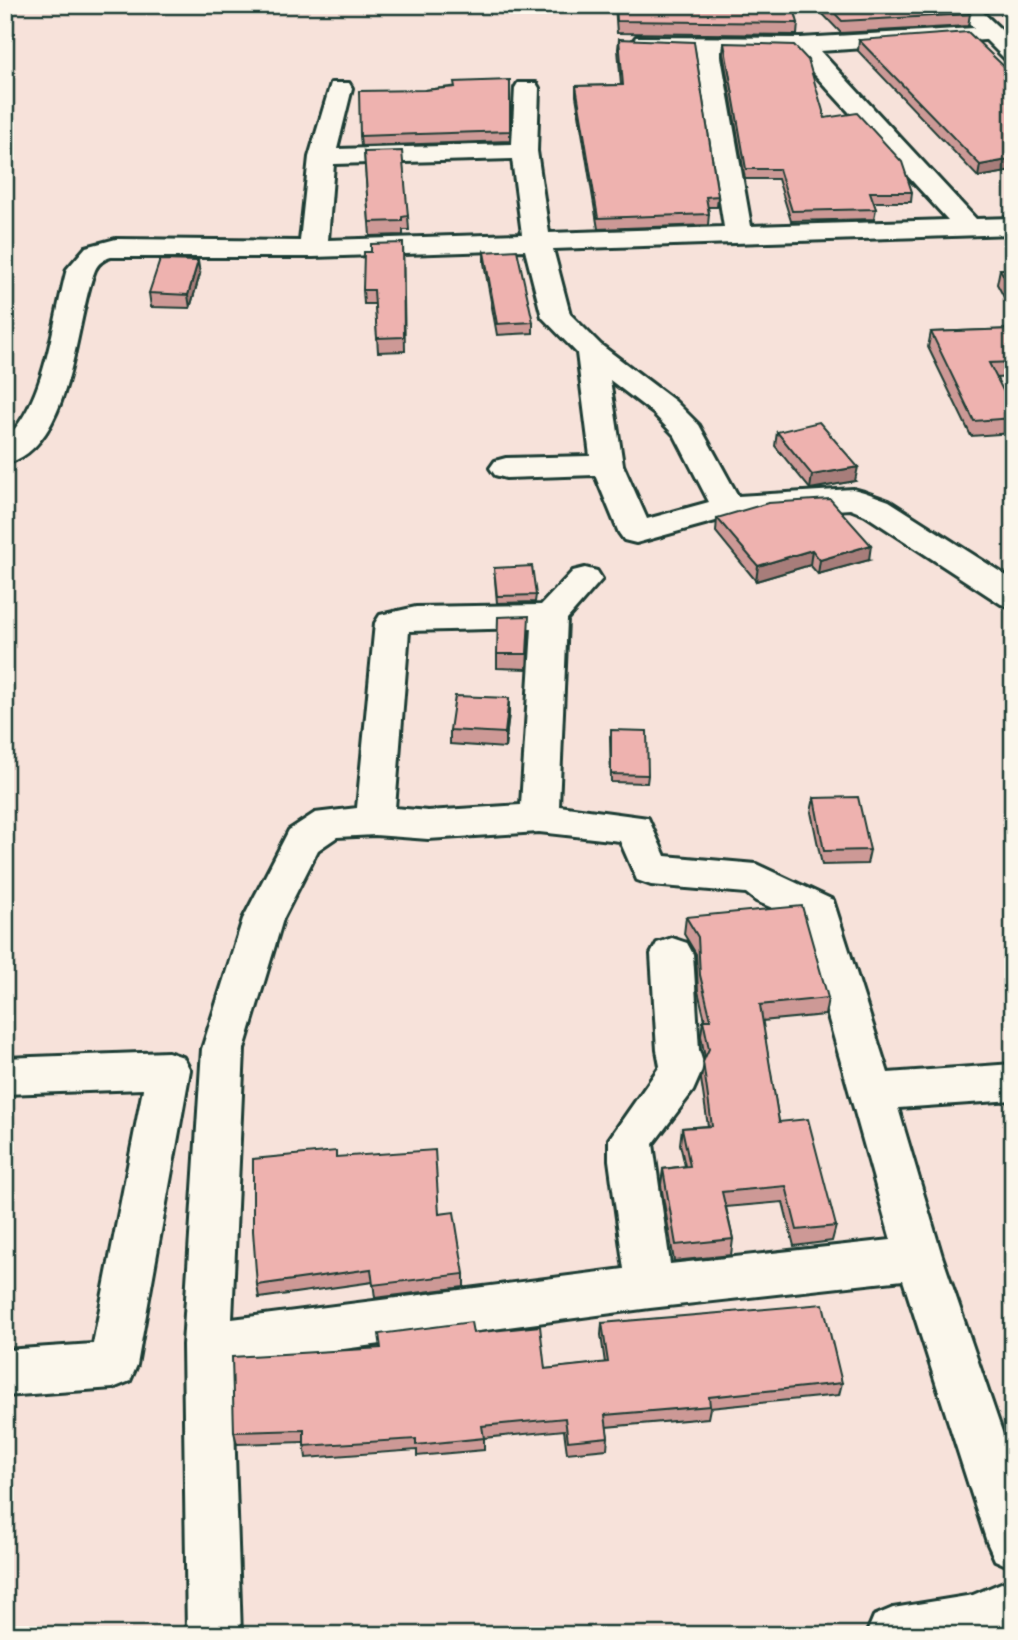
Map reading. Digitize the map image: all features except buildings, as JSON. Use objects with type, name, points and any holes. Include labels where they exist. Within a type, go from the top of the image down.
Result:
[{"type":"main road","points":[[962,5],[1013,54]]},
{"type":"main road","points":[[624,41],[801,45],[991,34]]},
{"type":"main road","points":[[707,44],[739,235]]},
{"type":"main road","points":[[801,45],[968,226]]},
{"type":"main road","points":[[313,249],[322,157],[340,88]]},
{"type":"main road","points":[[527,88],[524,151],[537,242],[556,317],[598,356],[664,407],[688,432],[728,507]]},
{"type":"main road","points":[[322,157],[524,151]]},
{"type":"main road","points":[[5,455],[19,446],[44,408],[76,285],[90,256],[102,250],[131,246],[313,249],[1013,226]]},
{"type":"main road","points":[[598,356],[607,465],[636,533],[728,507],[853,499],[877,508],[1013,596]]},
{"type":"main road","points":[[506,468],[607,465]]},
{"type":"main road","points":[[539,818],[550,616],[585,579]]},
{"type":"main road","points":[[375,821],[392,623],[416,618],[550,616]]},
{"type":"main road","points":[[214,1635],[207,1345],[223,1049],[262,919],[303,840],[329,823],[375,821],[428,825],[539,818],[634,828],[651,870],[756,879],[766,891],[803,899],[819,911],[919,1255],[1013,1542]]},
{"type":"main road","points":[[650,1287],[631,1160],[631,1139],[642,1120],[678,1078],[682,1066],[678,1050],[672,954]]},
{"type":"main road","points":[[5,1076],[168,1070],[113,1365],[5,1373]]},
{"type":"main road","points":[[870,1092],[1013,1082]]},
{"type":"main road","points":[[207,1345],[650,1287],[869,1265],[919,1255]]},
{"type":"main road","points":[[893,1635],[986,1621]]}]
